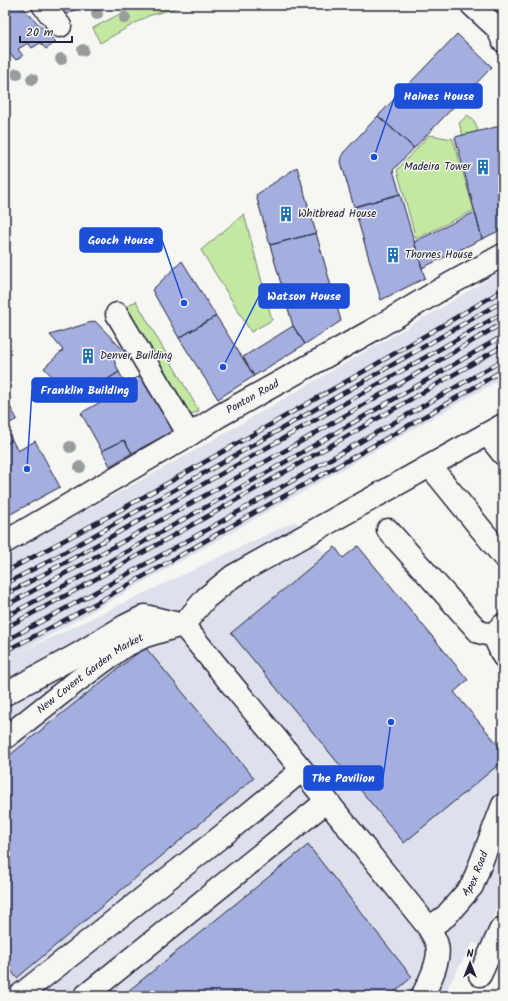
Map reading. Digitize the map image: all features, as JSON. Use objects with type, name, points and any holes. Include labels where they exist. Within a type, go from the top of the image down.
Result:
[{"type":"street","points":[[44,5],[60,26]]},
{"type":"street","points":[[472,5],[498,29],[503,40]]},
{"type":"street","name":"Ponton Road","points":[[5,542],[219,416],[503,255]]},
{"type":"street","points":[[117,314],[189,435]]},
{"type":"street","points":[[183,625],[206,598],[233,576],[495,430],[503,454]]},
{"type":"street","points":[[430,466],[503,556]]},
{"type":"street","points":[[388,530],[479,632],[487,634],[498,629],[503,656]]},
{"type":"street","points":[[5,694],[145,616],[183,625],[429,928],[438,946],[432,976],[422,996]]},
{"type":"street","name":"New Covent Garden Market","points":[[5,738],[77,681],[123,648],[145,636],[183,625]]},
{"type":"street","points":[[19,996],[228,831],[302,770]]},
{"type":"street","points":[[85,996],[328,802]]},
{"type":"street","name":"Apex Road","points":[[429,928],[446,916],[472,886],[503,805]]},
{"type":"street","points":[[480,975],[503,928]]},
{"type":"shaded area","points":[[503,270],[503,378],[19,653],[295,521],[503,747],[503,887],[483,947],[473,942],[443,996],[5,996],[5,555],[187,455],[439,309]]},
{"type":"green space","points":[[137,5],[186,5],[148,16],[100,43],[93,28]]},
{"type":"green space","points":[[468,115],[475,122],[478,131],[463,136],[459,123]]},
{"type":"green space","points":[[429,135],[453,139],[474,210],[416,239],[397,170]]},
{"type":"green space","points":[[244,214],[272,320],[251,332],[201,250]]},
{"type":"green space","points":[[136,301],[199,411],[188,416],[126,307]]},
{"type":"building","points":[[5,5],[20,5],[56,42],[46,49],[40,43],[32,48],[28,43],[18,49],[23,56],[16,60],[10,54],[5,57]]},
{"type":"building","points":[[59,5],[83,5],[66,15]]},
{"type":"building","points":[[457,34],[492,67],[414,148],[378,116]]},
{"type":"building","points":[[378,116],[414,148],[393,170],[400,194],[354,207],[341,162],[343,153]]},
{"type":"building","name":"Madeira Tower","points":[[500,126],[503,138],[503,229],[482,239],[455,137]]},
{"type":"building","name":"Whitbread House","points":[[297,167],[316,233],[270,245],[256,195]]},
{"type":"building","name":"Thornes House","points":[[400,194],[425,278],[381,300],[354,207]]},
{"type":"building","points":[[475,212],[482,239],[422,268],[414,242]]},
{"type":"building","points":[[316,233],[341,321],[305,344],[293,326],[270,245]]},
{"type":"building","points":[[182,261],[216,316],[179,338],[152,290]]},
{"type":"building","points":[[216,316],[254,376],[218,399],[179,338]]},
{"type":"building","name":"Denver Building","points":[[95,321],[126,353],[114,360],[119,372],[97,386],[90,378],[70,396],[44,368],[63,350],[50,335]]},
{"type":"building","points":[[293,326],[305,344],[254,376],[243,357]]},
{"type":"building","points":[[119,372],[125,383],[141,376],[173,431],[132,453],[124,440],[102,451],[81,413],[104,400],[97,386]]},
{"type":"building","points":[[5,390],[9,396],[5,398]]},
{"type":"building","points":[[5,398],[17,419],[5,426]]},
{"type":"building","points":[[5,427],[12,440],[5,445]]},
{"type":"building","points":[[12,440],[18,451],[35,441],[60,487],[7,516],[5,512],[5,445]]},
{"type":"building","points":[[124,440],[132,453],[110,466],[102,451]]},
{"type":"building","points":[[358,546],[468,680],[454,692],[503,751],[503,761],[404,843],[231,633],[335,547],[343,558]]},
{"type":"building","points":[[145,647],[254,778],[17,978],[5,964],[5,759]]},
{"type":"building","points":[[308,845],[412,977],[390,996],[122,996]]},
{"type":"railway","points":[[5,572],[124,508],[503,290]]},
{"type":"railway","points":[[5,584],[47,562],[227,460],[503,301]]},
{"type":"railway","points":[[5,595],[70,560],[503,313]]},
{"type":"railway","points":[[5,606],[295,445],[503,323]]},
{"type":"railway","points":[[5,617],[92,571],[261,476],[503,336]]},
{"type":"railway","points":[[5,628],[217,511],[503,346]]},
{"type":"railway","points":[[5,641],[203,532],[503,360]]},
{"type":"railway","points":[[5,651],[130,584],[410,425],[503,370]]},
{"type":"place","name":"Haines House","points":[[374,157]]},
{"type":"place","name":"Madeira Tower","points":[[483,167]]},
{"type":"place","name":"Whitbread House","points":[[286,214]]},
{"type":"place","name":"Thornes House","points":[[393,255]]},
{"type":"place","name":"Gooch House","points":[[184,303]]},
{"type":"place","name":"Denver Building","points":[[88,356]]},
{"type":"place","name":"Watson House","points":[[223,367]]},
{"type":"place","name":"Franklin Building","points":[[27,469]]},
{"type":"place","name":"The Pavilion","points":[[391,722]]}]
